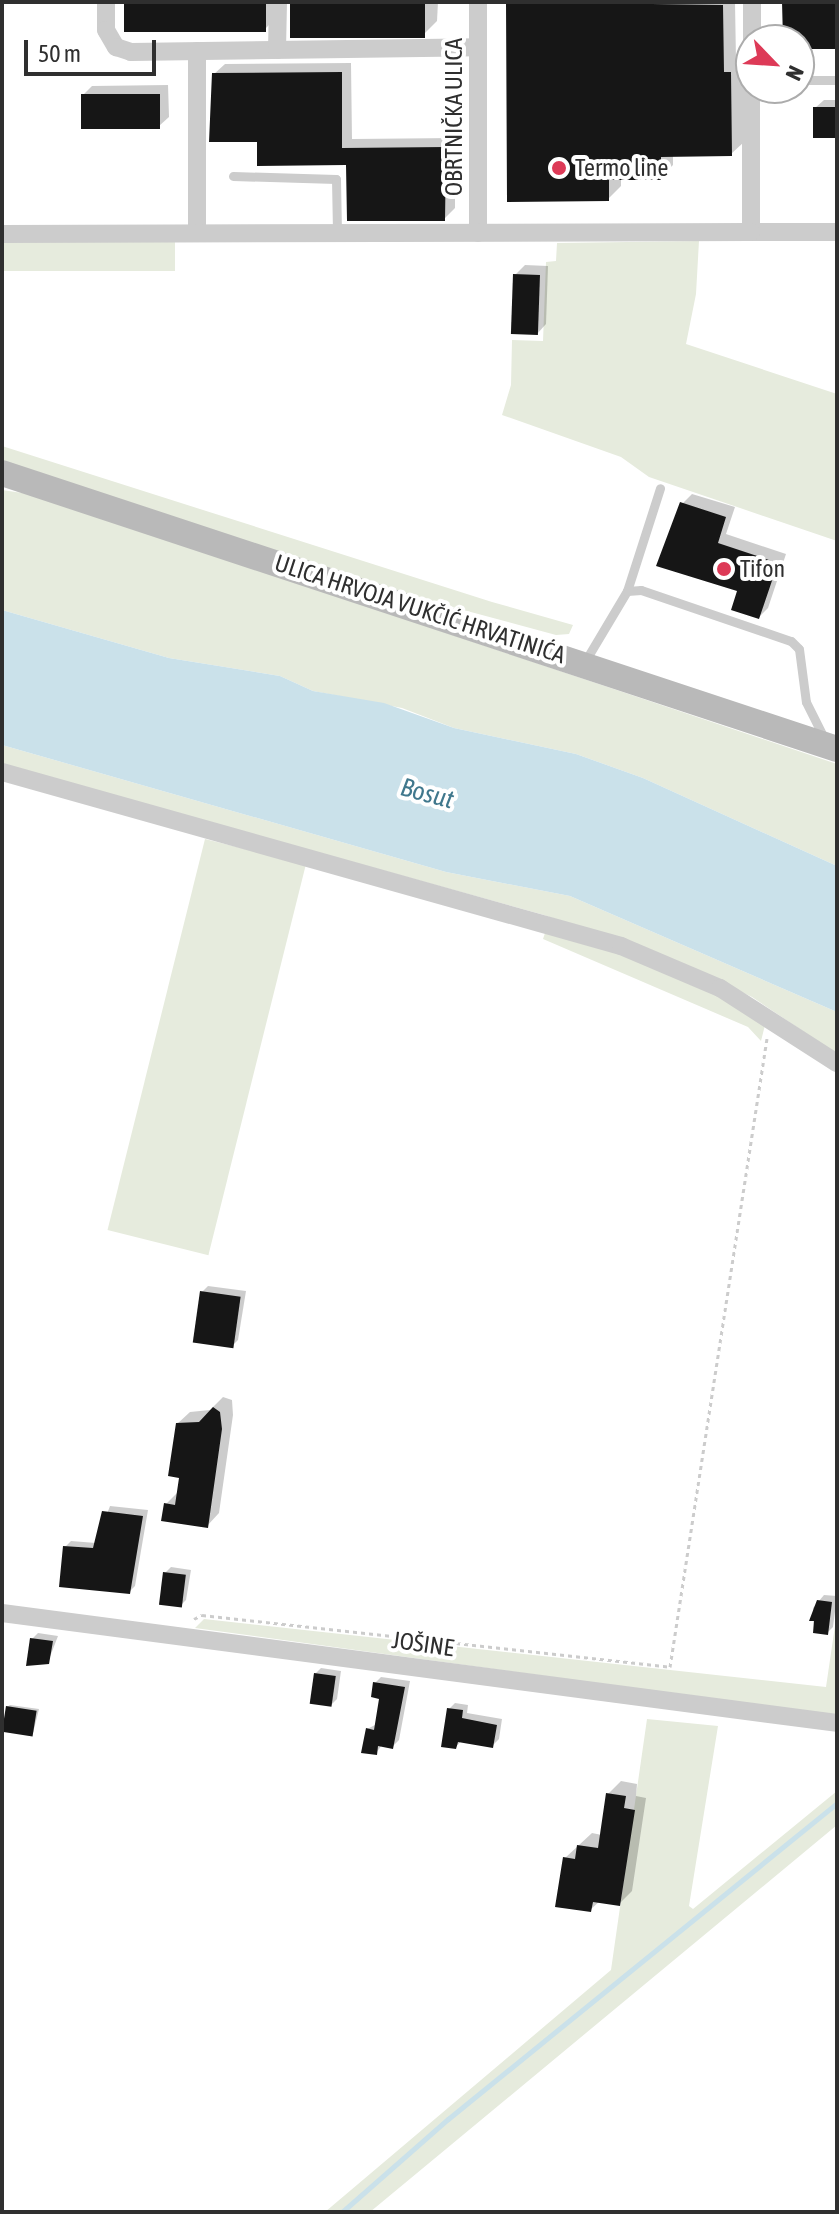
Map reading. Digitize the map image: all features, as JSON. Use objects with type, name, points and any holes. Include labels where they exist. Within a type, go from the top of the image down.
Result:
[{"type":"main road","name":"ULICA HRVOJA VUKČIĆ HRVATINIĆA","points":[[2,473],[834,748]]},
{"type":"street","points":[[106,2],[106,30],[116,47],[131,52],[478,47]]},
{"type":"street","points":[[277,50],[278,2]]},
{"type":"street","name":"OBRTNIČKA ULICA","points":[[478,2],[478,233]]},
{"type":"street","points":[[752,2],[752,24]]},
{"type":"street","points":[[197,51],[197,233]]},
{"type":"street","points":[[751,104],[751,232]]},
{"type":"street","points":[[2,234],[837,232]]},
{"type":"street","points":[[2,772],[561,925],[671,966],[773,1019],[837,1063]]},
{"type":"street","name":"JOŠINE","points":[[2,1613],[837,1723]]},
{"type":"lane","points":[[815,80],[837,80]]},
{"type":"lane","points":[[233,176],[336,179],[337,233]]},
{"type":"lane","points":[[584,663],[627,591],[660,488]]},
{"type":"lane","points":[[627,591],[641,590],[791,641],[799,649],[813,724],[834,748]]},
{"type":"path","points":[[185,1637],[187,1622],[202,1615],[670,1667],[773,1019]]},
{"type":"shaded area","points":[[699,241],[696,294],[686,344],[837,394],[837,541],[649,477],[621,457],[502,415],[511,385],[512,340],[543,341],[546,262],[556,261],[557,243]]},
{"type":"shaded area","points":[[2,242],[175,242],[175,271],[2,271]]},
{"type":"shaded area","points":[[2,446],[573,625],[569,634],[556,635],[426,600],[2,463]]},
{"type":"shaded area","points":[[2,490],[36,495],[837,764],[837,866],[643,778],[576,754],[454,728],[402,708],[313,691],[280,676],[169,658],[2,610]]},
{"type":"shaded area","points":[[2,745],[446,872],[570,896],[837,1012],[837,1054],[752,997],[675,960],[544,915],[2,765]]},
{"type":"shaded area","points":[[205,839],[306,864],[208,1255],[108,1230]]},
{"type":"shaded area","points":[[547,927],[694,981],[766,1021],[761,1041],[748,1027],[543,939]]},
{"type":"shaded area","points":[[837,1612],[837,1716],[195,1628],[204,1619],[826,1687]]},
{"type":"shaded area","points":[[647,1719],[718,1726],[689,1906],[693,1909],[837,1791],[837,1825],[370,2212],[325,2212],[611,1970]]},
{"type":"water","name":"Bosut","points":[[2,610],[169,658],[280,676],[313,691],[384,703],[454,728],[576,754],[643,778],[837,866],[837,1012],[570,896],[446,872],[2,745]]},
{"type":"building","points":[[124,2],[266,2],[266,32],[124,32]]},
{"type":"building","points":[[290,2],[425,2],[425,38],[290,38]]},
{"type":"building","points":[[506,2],[723,5],[724,72],[731,72],[732,156],[661,157],[661,180],[609,180],[609,201],[507,202]]},
{"type":"building","points":[[782,2],[837,2],[837,49],[815,49],[815,24],[783,24]]},
{"type":"building","points":[[342,72],[342,148],[446,147],[445,221],[347,221],[346,165],[257,166],[257,142],[209,142],[212,73]]},
{"type":"building","points":[[81,94],[160,94],[160,129],[81,129]]},
{"type":"building","points":[[813,107],[837,107],[837,138],[813,138]]},
{"type":"building","points":[[513,274],[540,275],[538,335],[511,334]]},
{"type":"building","points":[[680,502],[726,517],[718,543],[778,563],[759,619],[731,610],[737,591],[656,566]]},
{"type":"building","points":[[200,1291],[241,1297],[233,1348],[193,1342]]},
{"type":"building","points":[[213,1407],[220,1412],[222,1429],[208,1528],[161,1521],[164,1503],[175,1505],[179,1478],[168,1476],[176,1423],[199,1422]]},
{"type":"building","points":[[102,1511],[143,1516],[130,1594],[59,1587],[63,1546],[93,1548]]},
{"type":"building","points":[[163,1572],[186,1575],[182,1608],[159,1605]]},
{"type":"building","points":[[817,1600],[832,1602],[828,1635],[813,1633],[814,1621],[809,1621]]},
{"type":"building","points":[[30,1638],[53,1641],[49,1664],[26,1666]]},
{"type":"building","points":[[314,1673],[336,1676],[331,1707],[310,1704]]},
{"type":"building","points":[[373,1682],[405,1687],[393,1749],[378,1746],[377,1755],[361,1753],[366,1728],[374,1730],[379,1699],[371,1697]]},
{"type":"building","points":[[6,1706],[37,1711],[33,1737],[2,1732]]},
{"type":"building","points":[[447,1708],[463,1710],[462,1718],[497,1725],[493,1748],[458,1742],[456,1749],[441,1747]]},
{"type":"building","points":[[606,1793],[626,1796],[624,1808],[635,1810],[620,1906],[593,1902],[591,1912],[555,1907],[563,1857],[575,1859],[577,1845],[598,1848]]},
{"type":"waterway","points":[[342,2212],[448,2119],[837,1803]]},
{"type":"place","name":"Termo line","points":[[559,168]]},
{"type":"place","name":"Tifon","points":[[724,569]]}]
